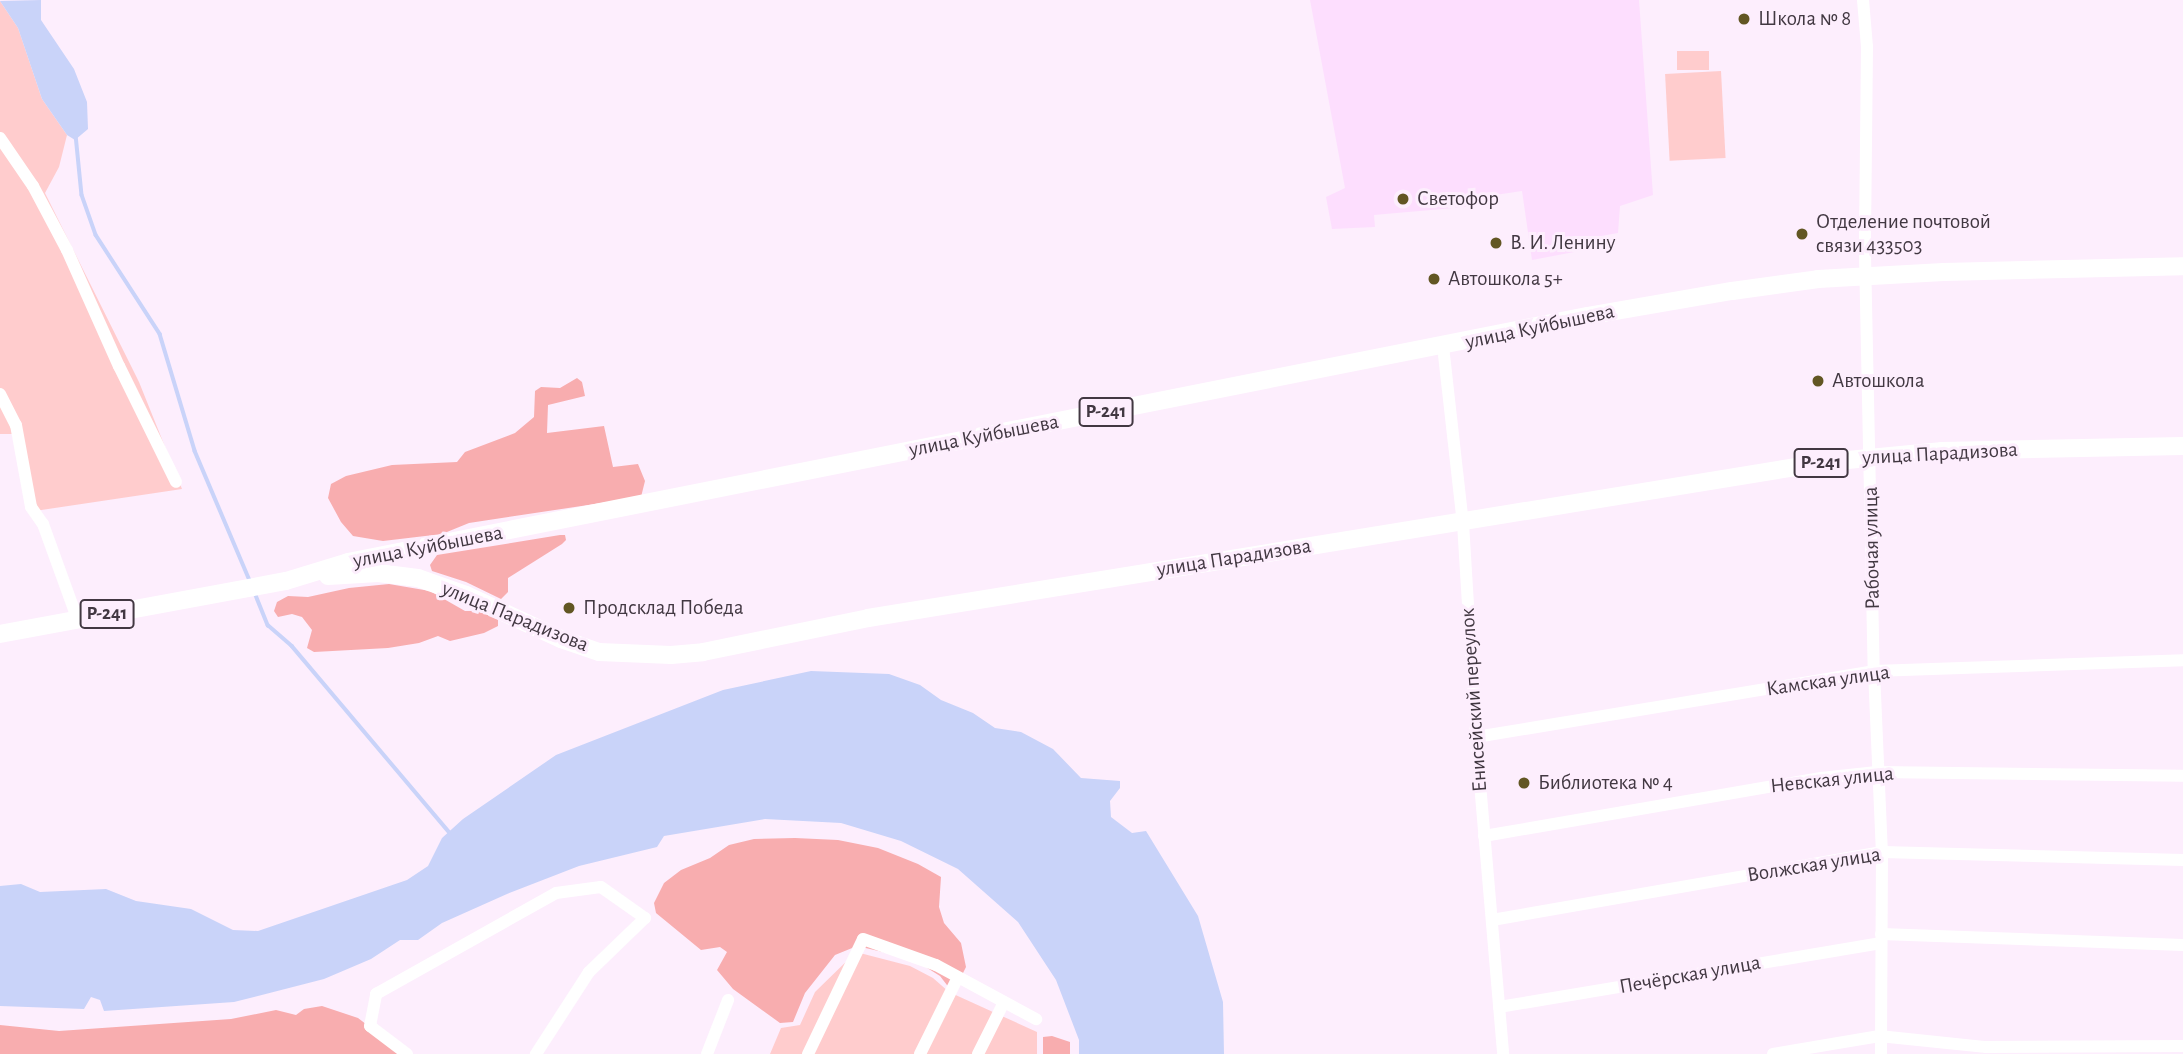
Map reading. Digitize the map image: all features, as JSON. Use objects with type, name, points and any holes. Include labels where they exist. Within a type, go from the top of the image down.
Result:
[{"type":"highway","name":"улица Куйбышева","points":[[0,634],[293,579],[348,562],[1587,316],[1732,290],[1866,276],[2183,266]]},
{"type":"highway","name":"улица Парадизова","points":[[293,579],[378,573],[418,578],[466,595],[561,639],[599,652],[671,655],[704,652],[868,618],[1870,456],[1942,451],[2183,446]]},
{"type":"street","name":"Рабочая улица","points":[[1863,0],[1867,47],[1866,276],[1874,671],[1882,852],[1881,1054]]},
{"type":"street","points":[[0,138],[33,186],[67,250],[119,366],[176,482]]},
{"type":"street","name":"Енисейский переулок","points":[[1443,346],[1463,523],[1476,737],[1503,1054]]},
{"type":"street","points":[[0,394],[16,425],[31,507],[46,532],[77,618]]},
{"type":"street","name":"Камская улица","points":[[1476,737],[1874,671],[2183,660]]},
{"type":"street","name":"Невская улица","points":[[1485,836],[1821,778],[1877,772],[2183,776]]},
{"type":"street","name":"Волжская улица","points":[[1492,920],[1882,852],[2183,860]]},
{"type":"street","points":[[407,1054],[370,1026],[376,994],[556,893],[601,887],[645,918],[589,972],[536,1054]]},
{"type":"street","points":[[808,1054],[863,939],[936,965],[957,979],[1036,1019]]},
{"type":"street","name":"Печёрская улица","points":[[1499,1007],[1881,939],[2183,945]]},
{"type":"street","points":[[920,1054],[957,979]]},
{"type":"street","points":[[707,1054],[729,1000]]},
{"type":"street","points":[[978,1054],[1004,1002]]},
{"type":"street","points":[[1773,1054],[1879,1036],[1986,1047],[2183,1046]]},
{"type":"shaded area","points":[[1310,0],[1639,0],[1653,195],[1620,206],[1618,233],[1590,238],[1590,249],[1532,260],[1522,191],[1475,198],[1465,207],[1374,215],[1375,227],[1332,229],[1326,197],[1345,188]]},
{"type":"shaded area","points":[[0,1],[18,28],[42,99],[67,135],[59,167],[45,193],[139,382],[182,489],[28,512],[12,434],[0,434]]},
{"type":"shaded area","points":[[1677,51],[1709,51],[1709,70],[1677,70]]},
{"type":"shaded area","points":[[1721,71],[1726,158],[1670,161],[1665,74]]},
{"type":"shaded area","points":[[577,378],[582,382],[585,396],[548,405],[547,433],[604,426],[613,467],[638,464],[645,481],[641,497],[469,523],[442,534],[383,541],[353,536],[341,522],[328,498],[331,484],[346,476],[392,465],[457,462],[465,452],[515,433],[534,417],[535,391],[541,387],[560,388]]},
{"type":"shaded area","points":[[565,535],[566,540],[562,544],[508,578],[508,592],[501,599],[466,582],[432,571],[430,565],[437,555]]},
{"type":"shaded area","points":[[389,584],[430,591],[465,611],[479,611],[498,619],[498,626],[484,633],[450,641],[438,636],[419,643],[388,648],[314,652],[307,648],[312,630],[302,617],[292,614],[278,617],[274,611],[277,602],[288,596],[308,597],[349,588]]},
{"type":"shaded area","points":[[754,839],[838,840],[878,848],[918,864],[941,877],[939,907],[944,923],[961,943],[966,967],[957,985],[950,989],[940,976],[913,959],[857,946],[835,955],[805,993],[793,1022],[780,1023],[733,989],[717,970],[727,952],[720,947],[701,950],[656,913],[654,903],[664,883],[681,870],[710,858],[729,845]]},
{"type":"shaded area","points":[[856,952],[910,966],[933,978],[949,992],[1037,1032],[1037,1054],[770,1054],[781,1028],[800,1025],[815,992]]},
{"type":"shaded area","points":[[322,1006],[358,1018],[405,1054],[0,1054],[0,1025],[59,1031],[231,1019],[276,1010],[296,1015],[304,1009]]},
{"type":"shaded area","points":[[1052,1036],[1070,1042],[1070,1054],[1043,1054],[1043,1037]]},
{"type":"water","points":[[41,0],[41,20],[74,69],[87,102],[88,129],[75,140],[67,135],[42,99],[18,28],[0,1]]},
{"type":"water","points":[[811,671],[889,674],[920,685],[941,700],[973,713],[995,728],[1021,732],[1053,749],[1081,778],[1120,781],[1120,788],[1110,801],[1111,817],[1132,833],[1146,831],[1198,916],[1223,1002],[1224,1054],[1079,1054],[1079,1040],[1056,980],[1018,922],[958,869],[901,841],[841,823],[765,819],[664,836],[657,847],[579,866],[507,894],[442,923],[418,940],[400,940],[371,959],[324,979],[234,1002],[104,1011],[100,1000],[91,997],[84,1009],[0,1006],[0,886],[21,884],[40,892],[106,889],[136,901],[191,909],[233,930],[258,931],[407,880],[428,866],[442,838],[463,819],[556,755],[723,690]]},
{"type":"waterway","points":[[76,135],[82,195],[96,235],[160,334],[195,451],[251,583]]},
{"type":"waterway","points":[[255,593],[268,625],[292,646],[449,832]]},
{"type":"place","name":"Школа № 8","points":[[1744,19]]},
{"type":"place","name":"Светофор","points":[[1403,199]]},
{"type":"place","name":"Отделение почтовой связи 433503","points":[[1802,234]]},
{"type":"place","name":"В. И. Ленину","points":[[1496,243]]},
{"type":"place","name":"Автошкола 5+","points":[[1434,279]]},
{"type":"place","name":"Автошкола","points":[[1818,381]]},
{"type":"place","name":"Продсклад Победа","points":[[569,608]]},
{"type":"place","name":"Библиотека № 4","points":[[1524,783]]}]
